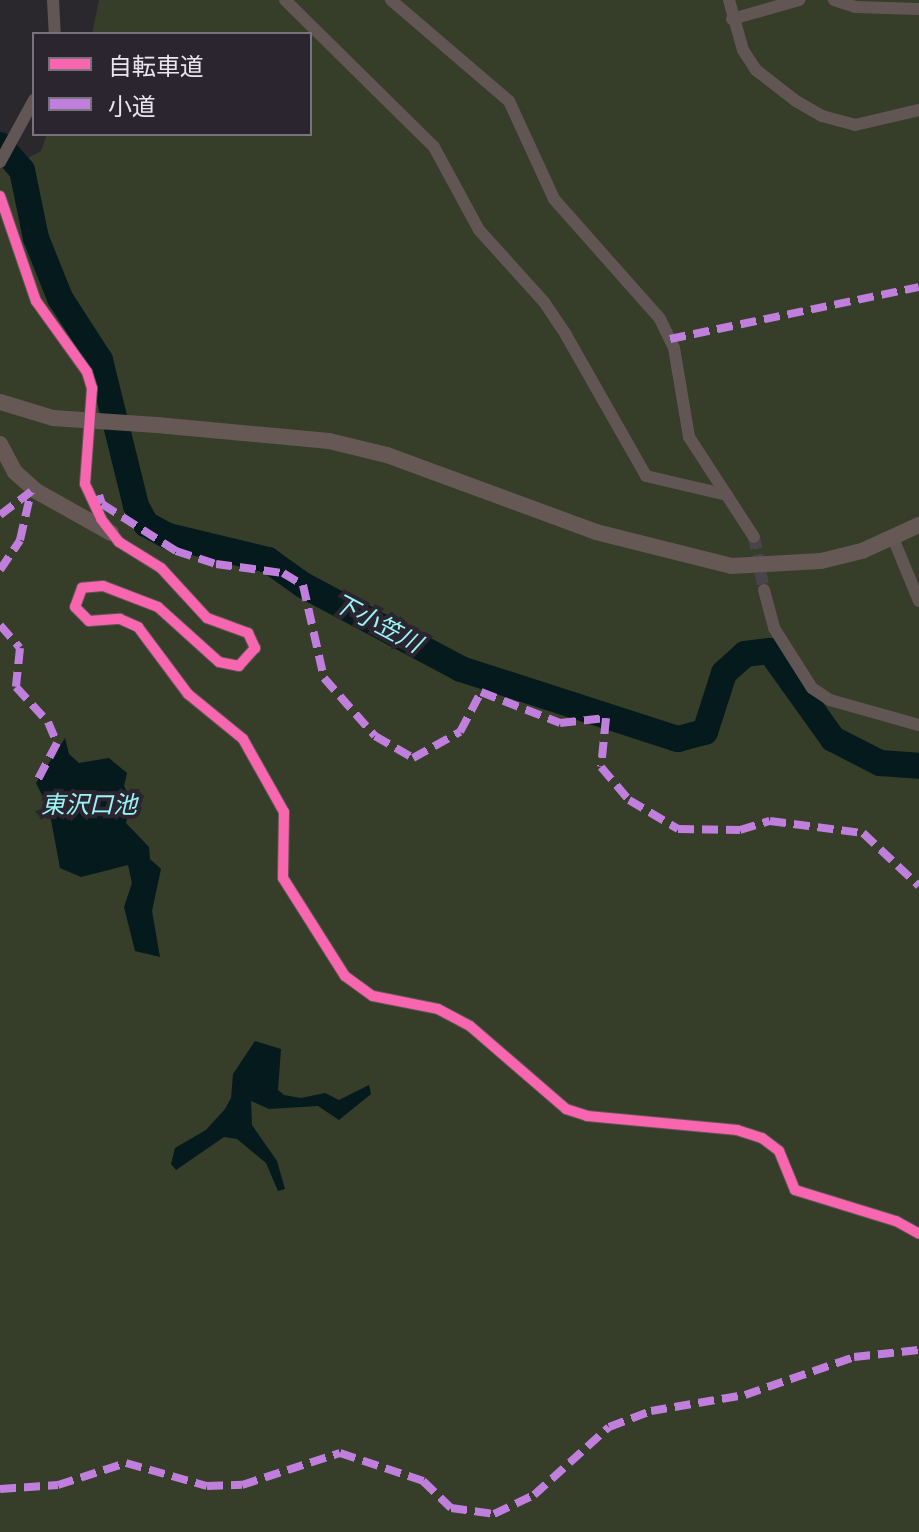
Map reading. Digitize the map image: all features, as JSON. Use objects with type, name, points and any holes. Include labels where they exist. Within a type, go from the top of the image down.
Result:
[{"type":"street","points":[[53,0],[55,32]]},
{"type":"street","points":[[285,0],[434,147],[479,230],[544,302],[566,335],[646,476],[727,495]]},
{"type":"street","points":[[391,0],[509,101],[554,199],[660,319],[674,348],[689,437],[754,537]]},
{"type":"street","points":[[729,0],[732,19],[756,70],[822,116],[855,125],[919,110]]},
{"type":"street","points":[[732,19],[799,0]]},
{"type":"street","points":[[834,0],[855,7],[919,9]]},
{"type":"street","points":[[0,162],[32,104]]},
{"type":"street","points":[[0,196],[36,301],[87,372],[92,388],[85,484],[111,533]]},
{"type":"street","points":[[0,404],[53,418],[329,441],[387,455],[596,532],[731,566],[821,561],[893,538],[919,525]]},
{"type":"street","points":[[0,444],[15,472],[36,491],[111,533],[161,568],[207,618],[254,640],[247,662],[229,666],[208,654],[176,620],[137,596],[87,585],[75,598],[79,614],[89,621],[120,619],[138,627],[188,694],[243,739],[284,812],[283,878],[345,976],[373,996],[438,1009],[470,1026],[566,1109],[587,1116],[737,1130],[762,1138],[779,1151],[795,1190],[896,1221],[919,1234]]},
{"type":"street","points":[[893,538],[919,601]]},
{"type":"street","points":[[764,590],[774,628],[812,688],[830,700],[919,725]]},
{"type":"green space","points":[[99,0],[919,0],[919,1532],[0,1532],[0,146],[17,164],[41,151],[46,136],[312,136],[312,32],[92,32]]},
{"type":"water","name":"東沢口池","points":[[65,738],[69,754],[79,763],[109,758],[127,773],[124,786],[131,800],[126,823],[149,847],[150,859],[161,869],[152,911],[160,957],[135,951],[124,907],[132,883],[128,865],[81,877],[60,868],[49,809],[36,783]]},
{"type":"water","points":[[255,1041],[281,1049],[278,1090],[284,1095],[301,1098],[325,1093],[339,1100],[369,1085],[371,1094],[339,1120],[318,1106],[269,1109],[251,1101],[252,1125],[277,1161],[285,1189],[278,1191],[266,1163],[237,1139],[224,1137],[176,1170],[171,1164],[175,1148],[206,1130],[225,1109],[231,1098],[233,1074]]},
{"type":"waterway","name":"下小笠川","points":[[0,145],[22,170],[36,238],[60,298],[100,360],[136,506],[146,524],[168,536],[268,560],[303,585],[461,669],[678,739],[705,732],[724,673],[745,654],[770,651],[833,739],[880,763],[919,766]]},
{"type":"tunnel","points":[[754,537],[764,590]]},
{"type":"marked path","points":[[670,339],[919,287]]},
{"type":"marked path","points":[[0,515],[31,492]]},
{"type":"marked path","points":[[0,570],[20,540],[31,492]]},
{"type":"marked path","points":[[99,495],[102,504],[176,551],[216,564],[283,573],[303,585],[324,678],[375,736],[413,758],[460,732],[481,692],[560,723],[606,718],[601,767],[629,800],[678,829],[740,830],[770,821],[863,833],[919,886]]},
{"type":"marked path","points":[[0,625],[20,648],[16,687],[48,722],[57,743],[36,783]]},
{"type":"marked path","points":[[0,1489],[58,1485],[126,1463],[207,1486],[242,1485],[340,1453],[423,1481],[451,1508],[494,1514],[534,1495],[609,1427],[651,1411],[745,1395],[854,1357],[919,1350]]},
{"type":"cycle path","points":[[0,196],[36,301],[87,372],[92,388],[85,484],[101,519],[119,542],[161,568],[207,618],[248,633],[255,648],[239,666],[219,662],[158,607],[103,586],[82,588],[75,607],[89,621],[120,619],[138,627],[188,694],[243,739],[284,812],[283,878],[345,976],[373,996],[438,1009],[470,1026],[566,1109],[587,1116],[737,1130],[762,1138],[779,1151],[795,1190],[896,1221],[919,1234]]}]
